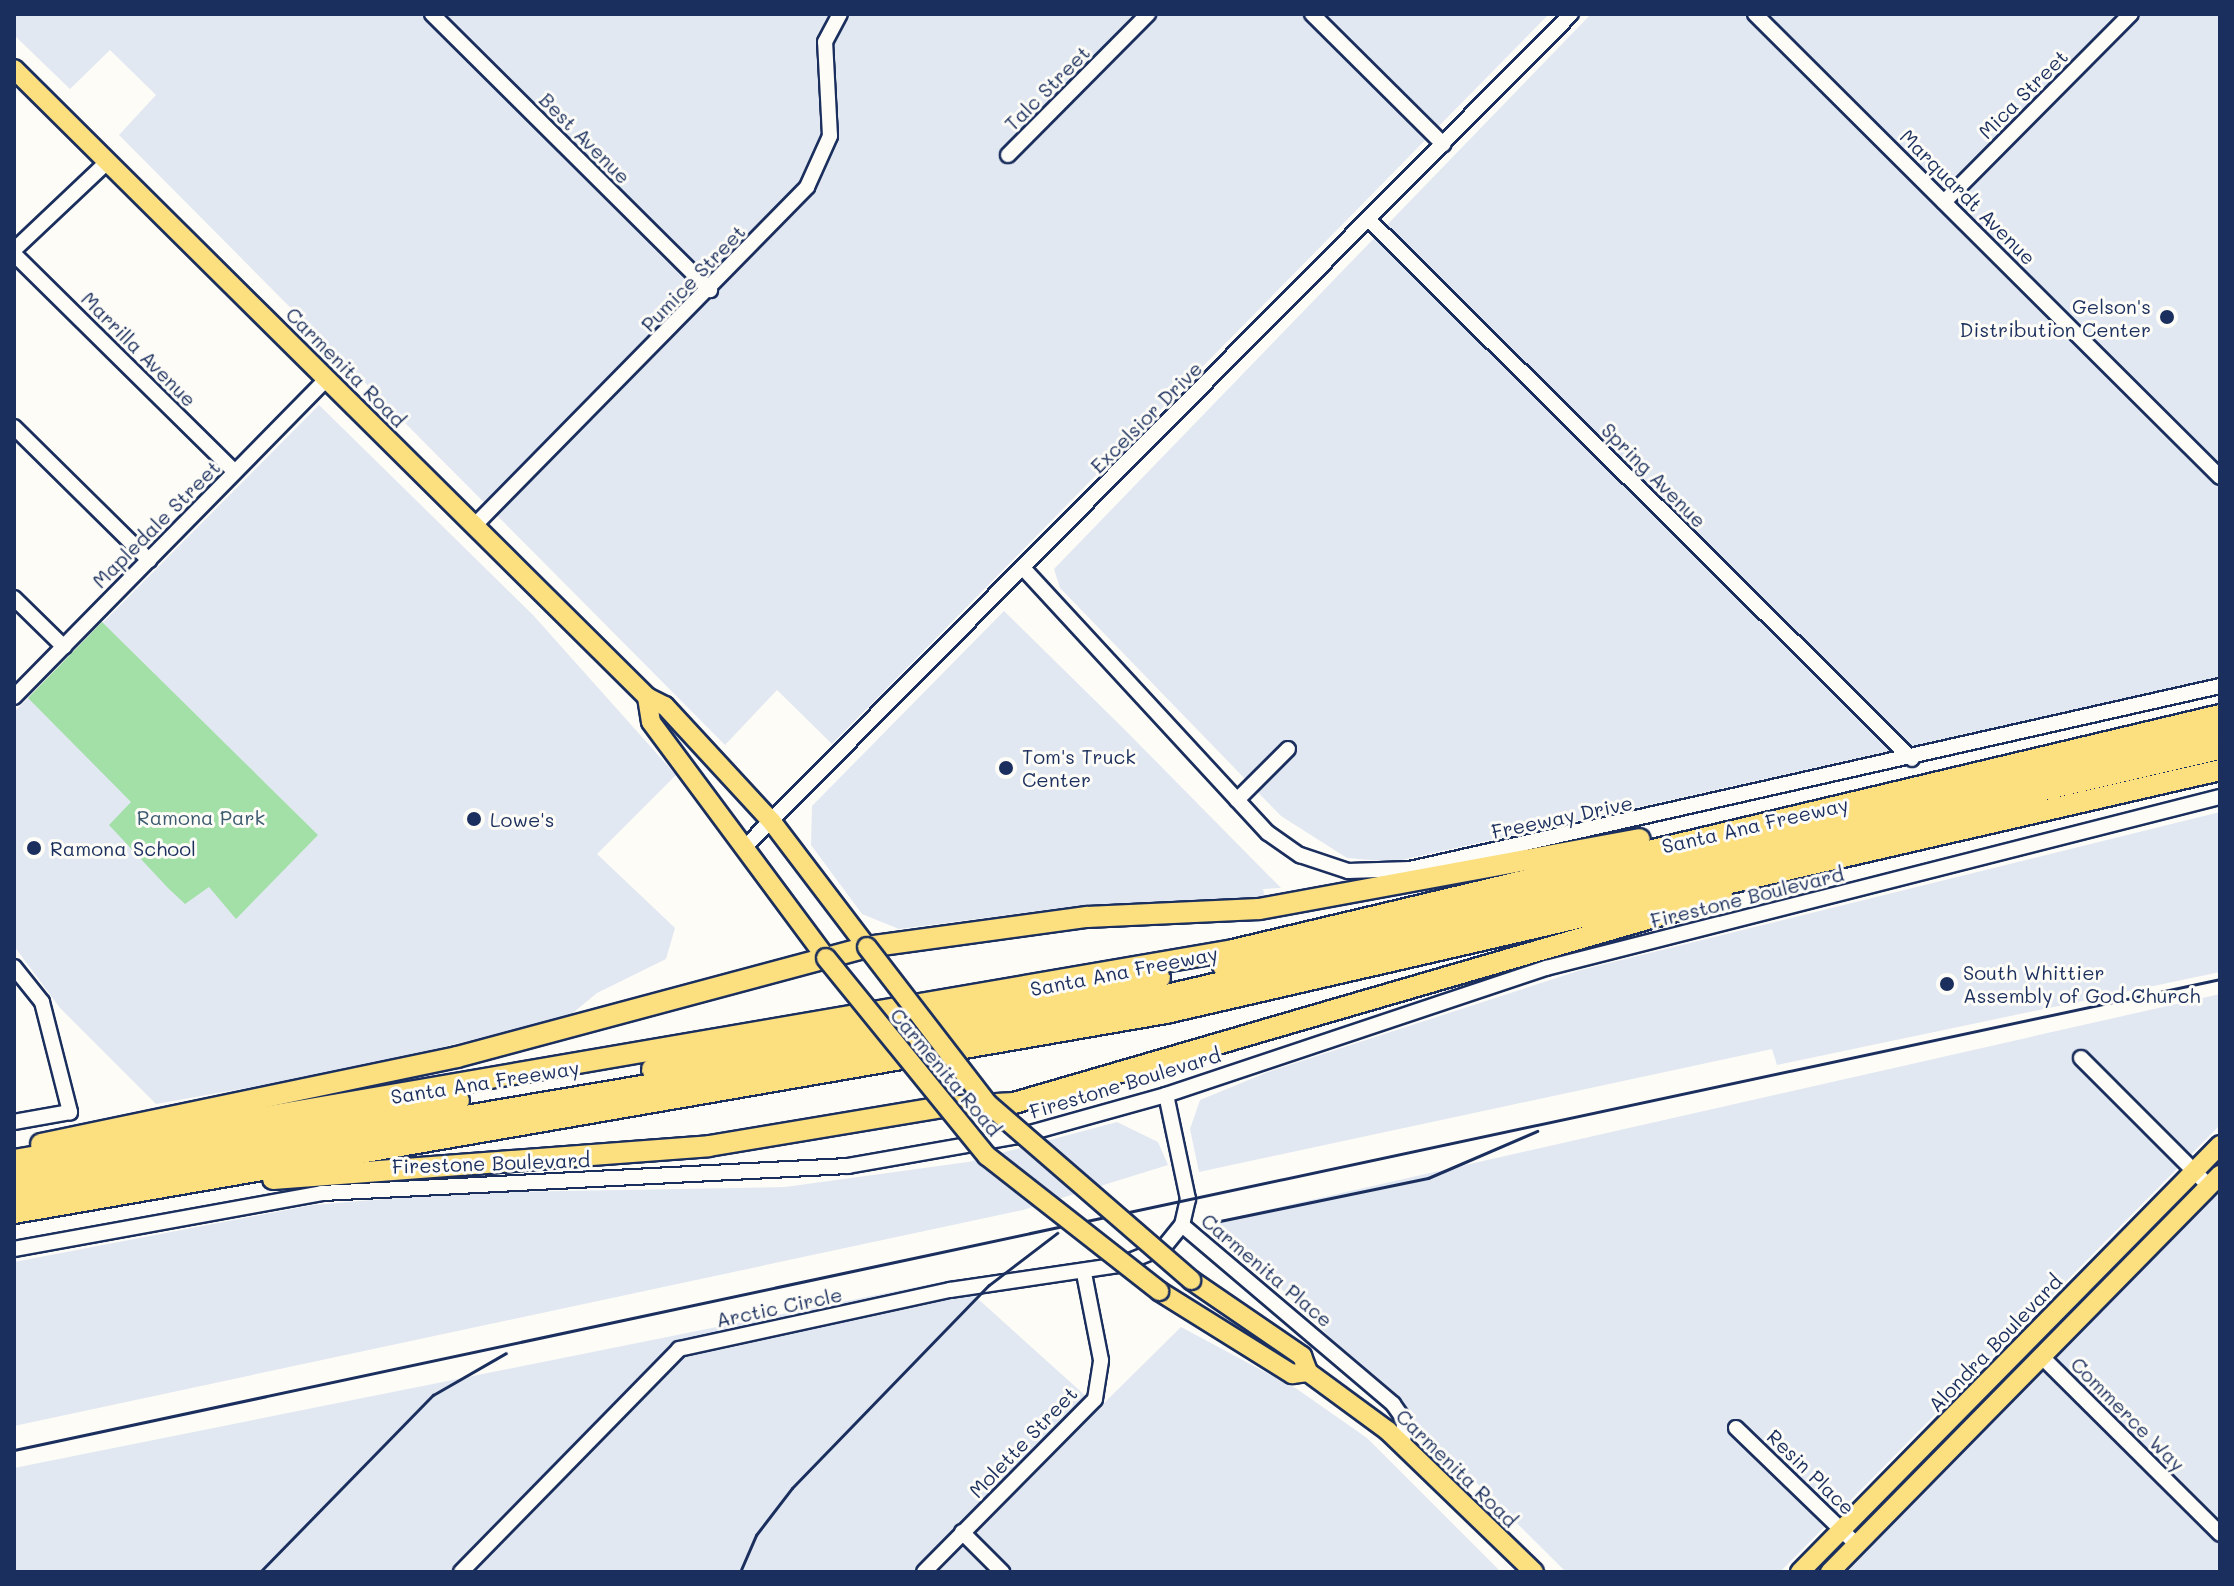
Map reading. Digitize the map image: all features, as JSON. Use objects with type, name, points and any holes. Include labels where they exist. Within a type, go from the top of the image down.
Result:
[{"type":"highway","name":"Santa Ana Freeway","points":[[14,1160],[1057,984],[1233,950],[2220,715]]},
{"type":"highway","points":[[14,1174],[860,1035],[1230,964],[2220,732]]},
{"type":"highway","points":[[14,1193],[1127,1004],[2220,749]]},
{"type":"highway","points":[[14,1213],[984,1049],[2220,770]]},
{"type":"highway","points":[[14,1152],[98,1127],[457,1057],[867,947],[1024,926],[1330,899],[1853,802]]},
{"type":"highway","points":[[70,1202],[290,1176],[709,1146],[942,1107],[988,1104],[1187,1054],[1675,913],[1823,862]]},
{"type":"main road","name":"Carmenita Road","points":[[14,69],[647,697],[665,706],[772,822],[988,1104],[1191,1280],[1302,1356],[1308,1372],[1403,1444],[1534,1572]]},
{"type":"main road","name":"Carmenita Road","points":[[647,697],[651,722],[747,845],[826,958],[942,1107],[1041,1205],[1159,1291],[1292,1374],[1308,1372]]},
{"type":"main road","name":"Alondra Boulevard","points":[[1800,1572],[2220,1145]]},
{"type":"main road","points":[[1830,1572],[2215,1180]]},
{"type":"main road","points":[[1978,1392],[1993,1407]]},
{"type":"street","name":"Best Avenue","points":[[432,14],[710,290]]},
{"type":"street","name":"Pumice Street","points":[[475,525],[710,290],[823,162],[833,112],[825,42],[840,14]]},
{"type":"street","name":"Talc Street","points":[[1008,155],[1148,14]]},
{"type":"street","points":[[1312,14],[1443,144]]},
{"type":"street","name":"Excelsior Drive","points":[[747,845],[1571,14]]},
{"type":"street","name":"Marquardt Avenue","points":[[1755,14],[2220,477]]},
{"type":"street","name":"Mica Street","points":[[1944,202],[2131,14]]},
{"type":"street","points":[[14,252],[107,162]]},
{"type":"street","name":"Spring Avenue","points":[[1369,220],[1912,759]]},
{"type":"street","name":"Marrilla Avenue","points":[[14,252],[235,472]]},
{"type":"street","name":"Mapledale Street","points":[[14,697],[327,379]]},
{"type":"street","points":[[14,427],[149,560]]},
{"type":"street","name":"Freeway Drive","points":[[1024,569],[1237,800],[1300,855],[1348,871],[1385,873],[1912,759],[2220,686]]},
{"type":"street","points":[[14,598],[64,647]]},
{"type":"street","points":[[1237,800],[1288,749]]},
{"type":"street","name":"Firestone Boulevard","points":[[14,1249],[216,1209],[415,1184],[848,1166],[1019,1136],[1166,1095],[1546,968],[2220,797]]},
{"type":"street","points":[[14,967],[42,1002],[70,1112],[14,1122]]},
{"type":"street","points":[[2081,1058],[2194,1171],[2215,1180]]},
{"type":"street","name":"Carmenita Place","points":[[1166,1095],[1188,1199],[1182,1225],[1393,1404],[1404,1420],[1403,1444]]},
{"type":"street","name":"Arctic Circle","points":[[461,1572],[679,1349],[950,1290],[1084,1273],[1164,1247],[1182,1225]]},
{"type":"street","name":"Molette Street","points":[[924,1572],[1095,1399],[1101,1360],[1084,1273]]},
{"type":"street","name":"Commerce Way","points":[[2042,1357],[2220,1534]]},
{"type":"street","name":"Resin Place","points":[[1736,1428],[1857,1545]]},
{"type":"street","points":[[962,1532],[1002,1572]]},
{"type":"shaded area","points":[[14,14],[1549,14],[832,744],[777,690],[725,745],[119,135],[156,95],[110,50],[70,89],[14,35]]},
{"type":"shaded area","points":[[1591,14],[2220,14],[2220,677],[1393,862],[1347,858],[1281,816],[1060,588],[1054,569]]},
{"type":"shaded area","points":[[319,405],[533,615],[676,775],[597,854],[675,928],[666,959],[597,993],[569,1016],[352,1069],[156,1104],[60,1008],[14,946],[14,712]]},
{"type":"shaded area","name":"Tom's Truck Center","points":[[1004,611],[1281,888],[1263,889],[1265,899],[1083,905],[899,929],[862,914],[811,845],[812,806]]},
{"type":"shaded area","points":[[2220,812],[2220,972],[1777,1065],[1772,1049],[1199,1172],[1190,1129],[1200,1100],[1268,1072],[1581,970]]},
{"type":"shaded area","points":[[2220,994],[2220,1125],[1780,1572],[1566,1572],[1214,1222]]},
{"type":"shaded area","points":[[1117,1122],[1158,1142],[1168,1165],[1023,1210],[14,1426],[14,1262],[313,1205],[455,1193],[785,1187],[968,1162]]},
{"type":"shaded area","points":[[2220,1186],[2220,1572],[1843,1572]]},
{"type":"shaded area","points":[[956,1279],[1099,1408],[1181,1327],[1297,1389],[1367,1438],[1501,1572],[14,1572],[14,1468]]},
{"type":"green space","name":"Ramona Park","points":[[102,622],[318,835],[236,919],[209,887],[185,904],[168,888],[109,825],[131,802],[28,698]]},
{"type":"railway","points":[[14,1450],[2220,979]]},
{"type":"railway","points":[[1220,1221],[1428,1178],[1537,1131]]},
{"type":"railway","points":[[740,1572],[756,1535],[792,1488],[989,1285],[1057,1233]]},
{"type":"railway","points":[[260,1572],[433,1395],[506,1353]]},
{"type":"place","name":"Gelson's Distribution Center","points":[[2167,317]]},
{"type":"place","name":"Tom's Truck Center","points":[[1006,768]]},
{"type":"place","name":"Lowe's","points":[[474,819]]},
{"type":"place","name":"Ramona School","points":[[34,848]]},
{"type":"place","name":"South Whittier Assembly of God Church","points":[[1947,984]]}]
